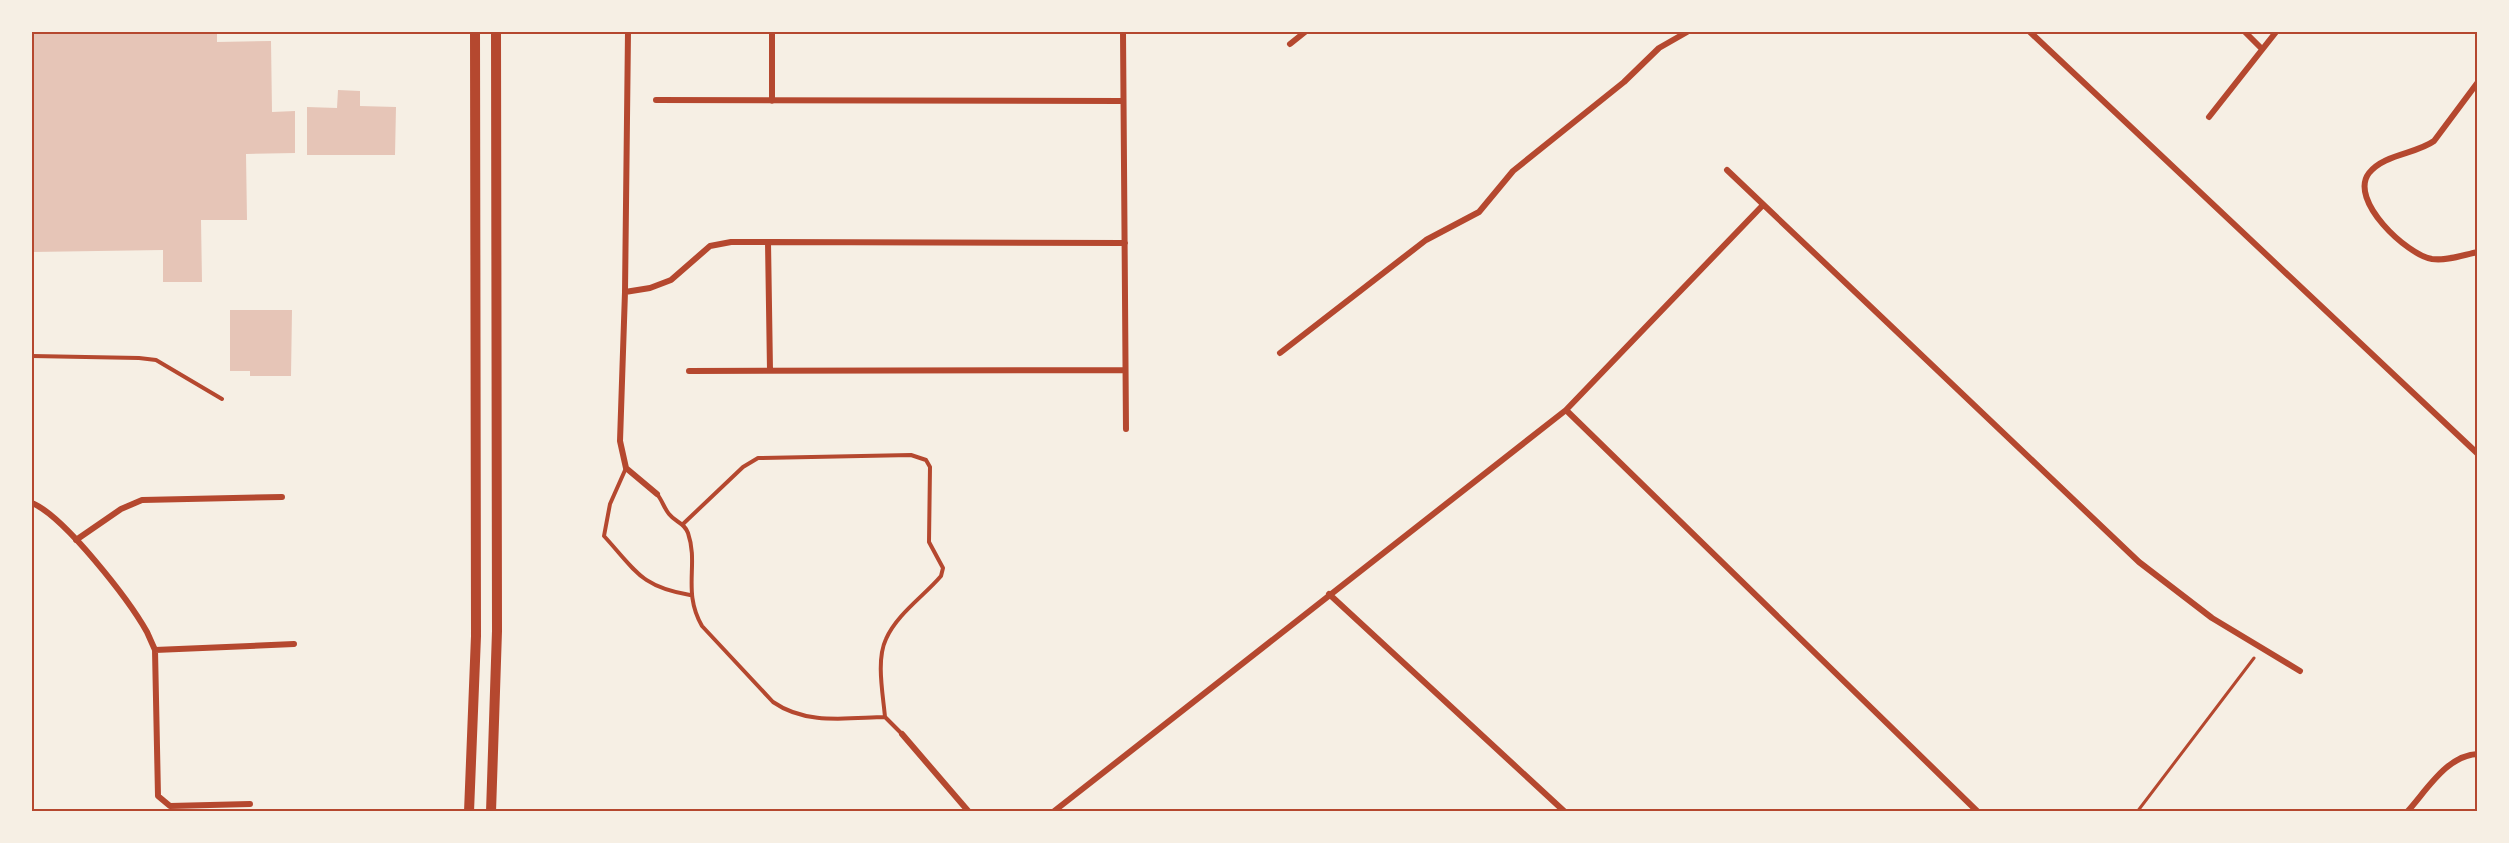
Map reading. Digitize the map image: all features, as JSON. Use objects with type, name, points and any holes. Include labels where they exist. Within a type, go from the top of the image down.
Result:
[{"type":"main road","points":[[469,812],[476,636],[475,32]]},
{"type":"main road","points":[[491,812],[497,631],[496,32]]},
{"type":"street","points":[[627,32],[625,292],[620,441],[626,468],[657,494]]},
{"type":"street","points":[[772,32],[772,101]]},
{"type":"street","points":[[1123,32],[1126,429]]},
{"type":"street","points":[[1290,44],[1305,32]]},
{"type":"street","points":[[1280,353],[1426,240],[1479,212],[1512,171],[1624,82],[1659,48],[1687,32]]},
{"type":"street","points":[[2031,32],[2476,449]]},
{"type":"street","points":[[2245,32],[2262,49]]},
{"type":"street","points":[[2209,117],[2276,32]]},
{"type":"street","points":[[2478,82],[2434,141],[2425,147],[2380,164],[2369,172],[2364,185],[2365,197],[2371,210],[2414,251],[2433,259],[2478,252]]},
{"type":"street","points":[[656,100],[1122,102]]},
{"type":"street","points":[[1727,170],[2139,562],[2181,597],[2260,649],[2300,671]]},
{"type":"street","points":[[1053,812],[1566,410],[1763,205]]},
{"type":"street","points":[[625,292],[650,288],[671,280],[710,246],[731,242],[1125,243]]},
{"type":"street","points":[[768,242],[770,369]]},
{"type":"street","points":[[689,371],[770,369],[1125,370]]},
{"type":"street","points":[[1566,410],[1978,812]]},
{"type":"street","points":[[76,540],[121,509],[142,500],[282,497]]},
{"type":"street","points":[[32,502],[41,507],[76,540],[141,621],[154,650],[158,796],[170,806],[250,804]]},
{"type":"street","points":[[1329,594],[1565,812]]},
{"type":"street","points":[[154,650],[294,644]]},
{"type":"street","points":[[902,734],[969,812]]},
{"type":"street","points":[[2407,812],[2453,762],[2464,754],[2478,754]]},
{"type":"lane","points":[[32,356],[156,360],[222,399]]},
{"type":"lane","points":[[683,524],[743,467],[758,458],[910,455],[926,460],[930,467],[929,542],[943,568],[941,576],[898,621],[885,639],[882,664],[885,717],[902,734]]},
{"type":"lane","points":[[626,468],[610,504],[604,536],[646,583],[664,591],[690,596]]},
{"type":"lane","points":[[657,494],[669,515],[683,524],[691,548],[690,596],[694,613],[702,626],[773,702],[787,711],[825,719],[885,717]]},
{"type":"path","points":[[2137,812],[2260,649]]},
{"type":"building","points":[[32,32],[217,32],[217,42],[271,41],[272,112],[295,111],[295,153],[246,154],[247,220],[201,220],[202,282],[163,282],[163,250],[32,252]]},
{"type":"building","points":[[338,90],[360,91],[360,106],[396,107],[395,155],[307,155],[307,107],[337,108]]},
{"type":"building","points":[[230,310],[292,310],[291,376],[250,376],[250,371],[230,371]]}]
